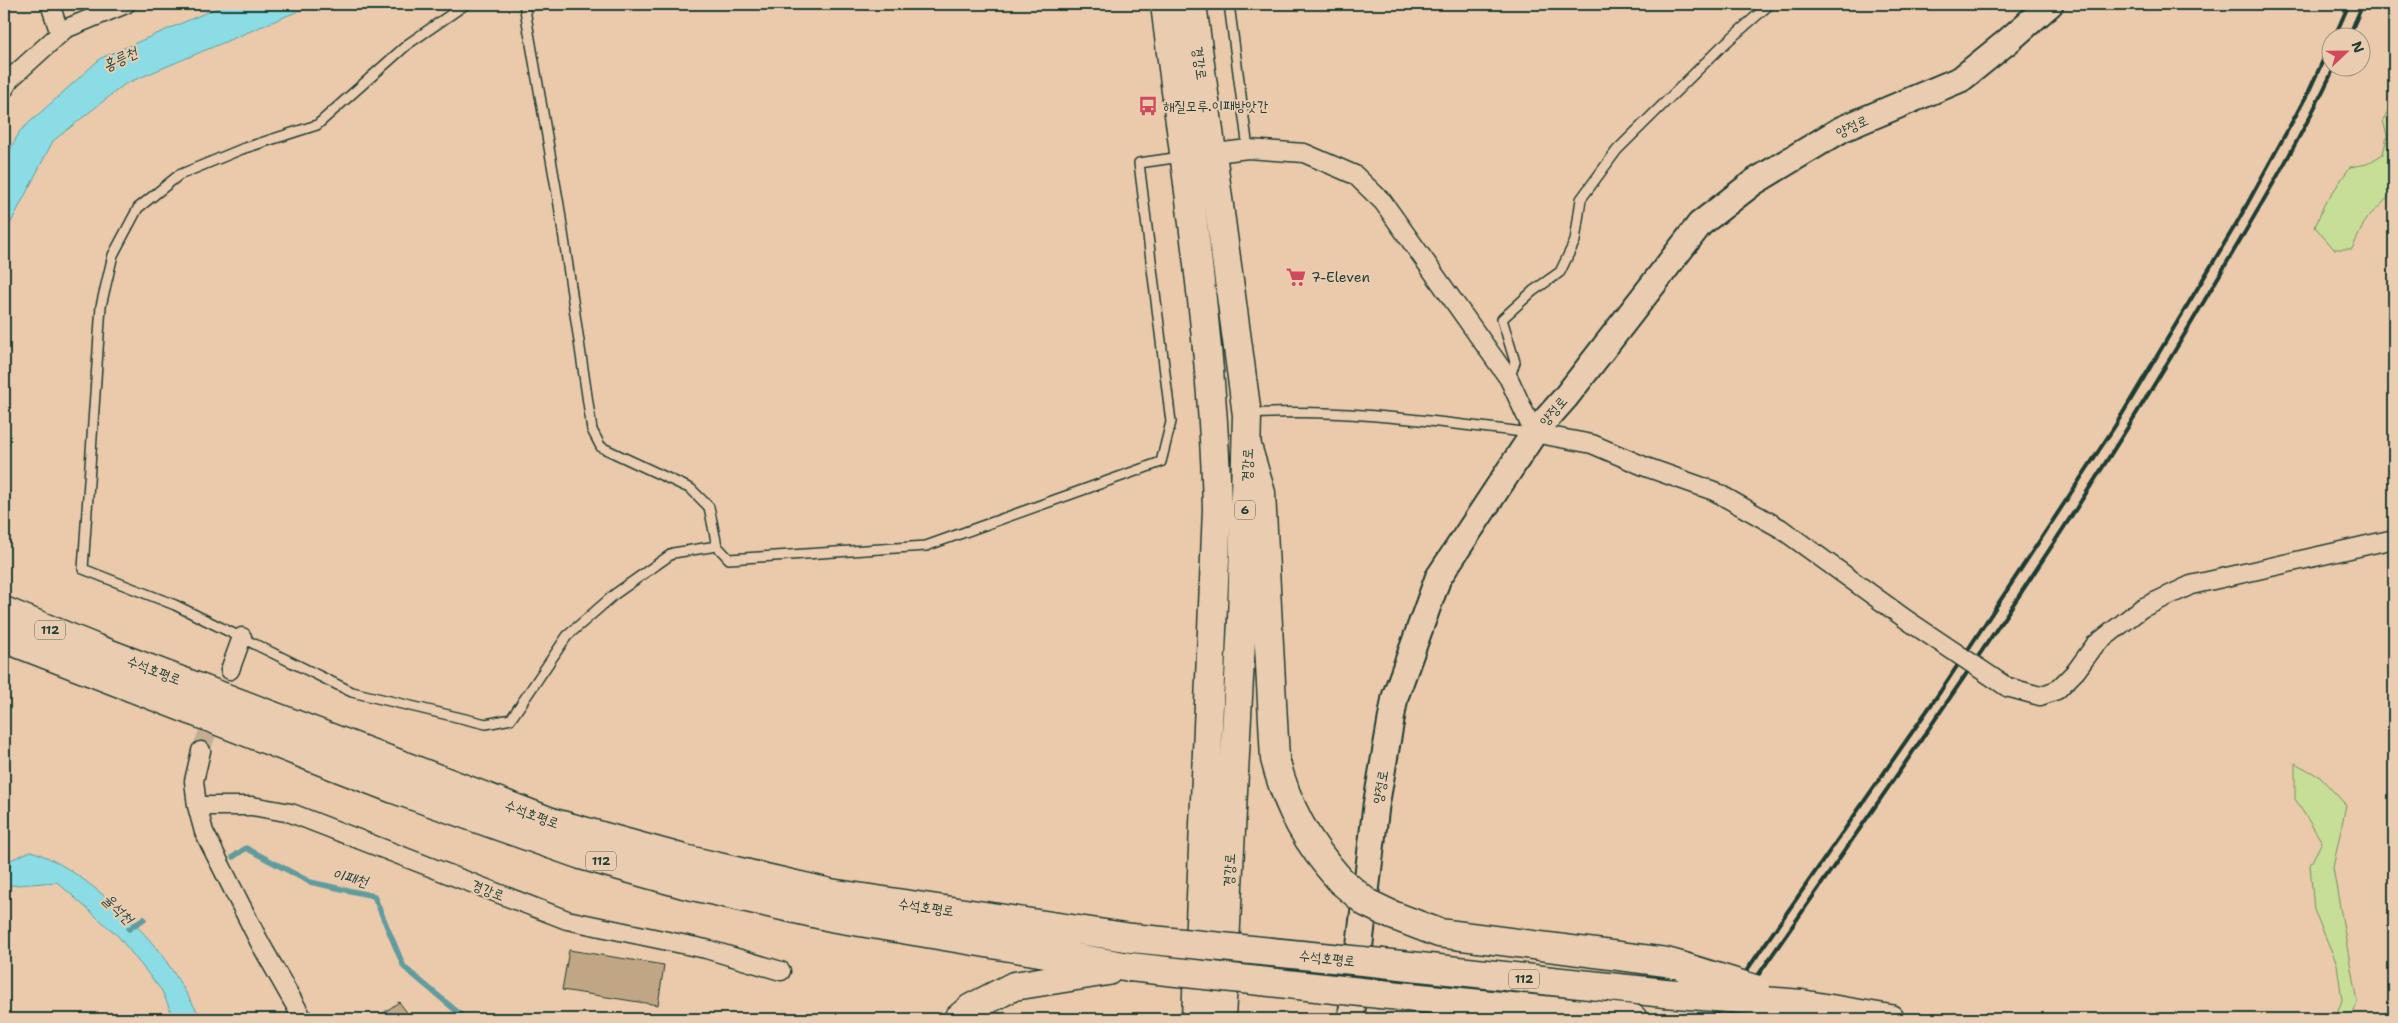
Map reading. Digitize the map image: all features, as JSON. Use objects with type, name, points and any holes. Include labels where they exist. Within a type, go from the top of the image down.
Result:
[{"type":"main road","name":"경강로","points":[[1164,4],[1215,442],[1217,509],[1196,1019]]},
{"type":"main road","name":"경강로","points":[[1192,4],[1247,415],[1242,621],[1221,1019]]},
{"type":"main road","name":"양정로","points":[[1351,1019],[1376,806],[1395,697],[1438,578],[1534,433],[1565,398],[1700,224],[1754,182],[1842,129],[1961,79],[2050,4]]},
{"type":"main road","points":[[1247,446],[1261,493],[1275,759],[1284,793],[1301,827],[1319,856],[1341,881],[1367,903],[1439,933],[1656,960],[1684,966],[1802,1004]]},
{"type":"main road","name":"수석호평로","points":[[4,611],[96,661],[394,789],[581,855],[684,884],[836,918],[1130,967],[1633,1019]]},
{"type":"main road","name":"수석호평로","points":[[4,638],[96,661],[554,823],[684,859],[830,893],[1132,938],[1665,993],[1802,1004],[1885,1018]]},
{"type":"main road","points":[[958,1019],[971,1008],[1014,986],[1130,967]]},
{"type":"street","points":[[50,4],[60,34]]},
{"type":"street","points":[[4,89],[10,79],[65,29],[126,4]]},
{"type":"street","points":[[1183,157],[1248,149],[1304,153],[1355,175],[1383,202],[1509,379],[1534,433],[1592,444],[1646,467],[1714,491],[1780,528],[1907,620],[2008,687],[2040,696],[2057,690],[2076,672],[2095,645],[2142,608],[2191,585],[2394,539]]},
{"type":"street","points":[[230,670],[242,637]]},
{"type":"street","points":[[200,751],[194,781],[197,806],[204,832],[260,943],[303,1019]]},
{"type":"street","name":"경강로","points":[[197,806],[252,806],[291,812],[567,920],[706,949],[781,971]]},
{"type":"lane","points":[[466,4],[408,44],[317,125],[242,149],[178,175],[138,208],[113,255],[101,306],[83,569],[175,605],[352,692],[486,724],[511,719],[567,636],[615,594],[673,553],[717,546]]},
{"type":"lane","points":[[524,4],[559,205],[592,430],[601,448],[692,489],[709,507],[717,546],[729,559],[926,546],[1161,462],[1171,422],[1139,163],[1183,157]]},
{"type":"lane","points":[[1229,4],[1248,149]]},
{"type":"lane","points":[[1509,379],[1515,362],[1502,319],[1560,272],[1575,241],[1581,199],[1617,150],[1721,47],[1770,4]]},
{"type":"lane","points":[[1247,415],[1278,412],[1390,417],[1534,433]]},
{"type":"green space","points":[[2394,99],[2394,192],[2366,219],[2352,249],[2334,249],[2315,227],[2324,205],[2350,167],[2367,164],[2383,154],[2387,136],[2383,120]]},
{"type":"green space","points":[[2295,763],[2320,777],[2346,805],[2333,868],[2357,1002],[2351,1019],[2335,1019],[2342,1000],[2337,964],[2314,910],[2310,865],[2322,842],[2295,799]]},
{"type":"water","name":"홍릉천","points":[[231,4],[315,4],[125,84],[53,141],[7,230],[4,242],[4,161],[20,131],[101,58],[212,10]]},
{"type":"water","name":"율석천","points":[[31,851],[67,868],[124,913],[155,946],[202,1019],[174,1019],[162,991],[118,936],[57,882],[4,886],[4,863]]},
{"type":"building","points":[[569,950],[664,965],[658,1005],[562,990]]},
{"type":"building","points":[[399,1002],[412,1019],[375,1019]]},
{"type":"waterway","name":"이패천","points":[[233,857],[246,848],[310,882],[374,896],[404,967],[466,1019]]},
{"type":"waterway","name":"이패천","points":[[129,929],[144,919]]},
{"type":"tunnel","points":[[201,751],[230,670]]},
{"type":"railway","points":[[2338,28],[2349,4]]},
{"type":"railway","points":[[2352,28],[2363,4]]},
{"type":"railway","points":[[1713,1019],[1940,692],[2115,426],[2239,219],[2309,91],[2320,67]]},
{"type":"railway","points":[[1728,1019],[1915,750],[2037,569],[2096,477],[2154,385],[2259,209],[2329,78]]},
{"type":"place","name":"해질모루.이패방앗간","points":[[1148,106]]},
{"type":"place","name":"7-Eleven","points":[[1296,277]]}]
